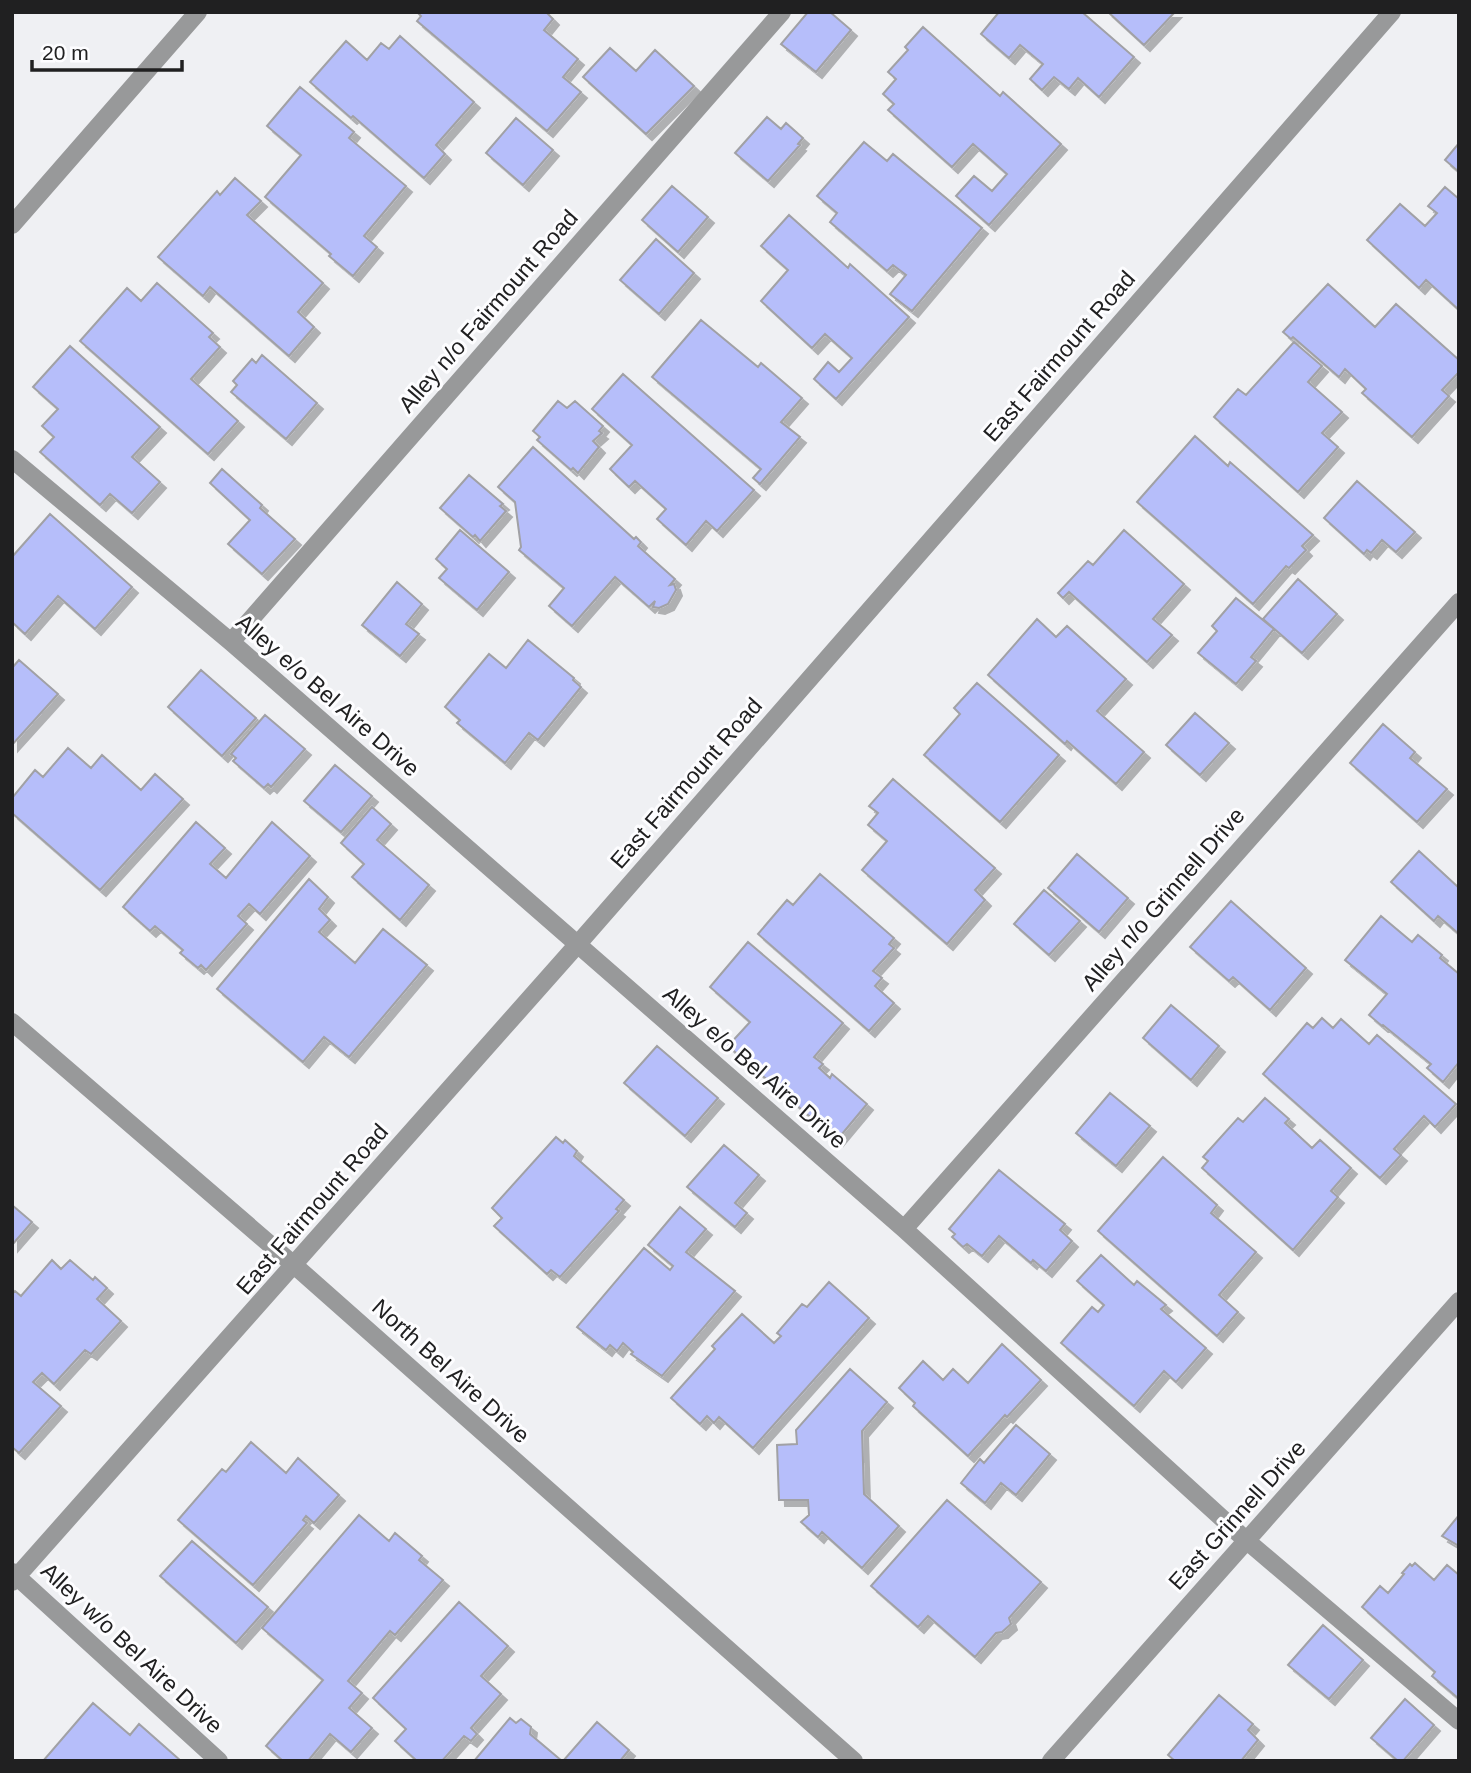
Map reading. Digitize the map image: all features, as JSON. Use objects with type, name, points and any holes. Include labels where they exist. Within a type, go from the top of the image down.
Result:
[{"type":"street","points":[[12,225],[198,12]]},
{"type":"street","name":"Alley n/o Fairmount Road","points":[[231,642],[782,12]]},
{"type":"street","name":"East Fairmount Road","points":[[14,1576],[577,945],[1392,12]]},
{"type":"street","name":"Alley e/o Bel Aire Drive","points":[[12,459],[231,642],[904,1229],[1247,1541],[1459,1721]]},
{"type":"street","name":"Alley n/o Grinnell Drive","points":[[904,1229],[1459,602]]},
{"type":"street","name":"North Bel Aire Drive","points":[[12,1022],[294,1265],[853,1761]]},
{"type":"street","name":"East Grinnell Drive","points":[[1051,1761],[1459,1300]]},
{"type":"street","name":"Alley w/o Bel Aire Drive","points":[[14,1576],[219,1761]]},
{"type":"building","points":[[417,12],[546,12],[553,19],[544,30],[578,59],[563,77],[581,92],[547,131],[417,21],[421,16]]},
{"type":"building","points":[[808,12],[830,12],[851,30],[816,72],[781,44]]},
{"type":"building","points":[[999,12],[1082,12],[1134,57],[1099,97],[1078,78],[1069,89],[1054,77],[1042,90],[1030,79],[1043,64],[1020,45],[1009,58],[981,34]]},
{"type":"building","points":[[1108,12],[1175,12],[1144,45]]},
{"type":"building","points":[[923,27],[1000,96],[1003,92],[1061,144],[989,225],[956,196],[974,176],[992,191],[1007,174],[973,144],[952,167],[888,110],[894,104],[883,94],[896,79],[888,72],[908,50],[905,47]]},
{"type":"building","points":[[400,36],[474,102],[436,145],[445,154],[424,178],[310,82],[346,41],[367,60],[381,43],[389,49]]},
{"type":"building","points":[[610,48],[636,71],[655,50],[694,86],[646,134],[583,77]]},
{"type":"building","points":[[300,87],[354,132],[349,138],[406,186],[364,236],[377,247],[353,276],[265,197],[301,155],[267,126]]},
{"type":"building","points":[[767,117],[781,129],[786,123],[803,138],[768,181],[735,153]]},
{"type":"building","points":[[516,118],[553,150],[523,185],[486,153]]},
{"type":"building","points":[[864,142],[887,161],[893,154],[982,228],[912,311],[890,294],[906,275],[893,265],[887,271],[830,222],[837,213],[817,196]]},
{"type":"building","points":[[1459,143],[1459,172],[1445,160]]},
{"type":"building","points":[[235,178],[261,201],[247,215],[323,283],[298,312],[314,327],[289,356],[210,287],[203,296],[158,257],[217,191],[220,195]]},
{"type":"building","points":[[672,186],[708,217],[678,252],[642,220]]},
{"type":"building","points":[[1445,187],[1459,199],[1459,310],[1426,280],[1419,288],[1367,240],[1400,204],[1425,226],[1437,213],[1428,206]]},
{"type":"building","points":[[789,215],[848,268],[850,264],[909,317],[836,399],[814,379],[828,362],[839,372],[852,358],[825,334],[812,348],[761,301],[788,270],[761,246]]},
{"type":"building","points":[[656,239],[694,273],[659,314],[620,280]]},
{"type":"building","points":[[157,283],[213,333],[209,337],[220,347],[191,379],[238,421],[208,454],[80,341],[127,288],[141,301]]},
{"type":"building","points":[[1328,284],[1375,327],[1396,304],[1459,360],[1459,372],[1442,390],[1449,396],[1412,437],[1362,393],[1366,389],[1345,369],[1339,377],[1293,337],[1291,339],[1283,332]]},
{"type":"building","points":[[701,320],[758,367],[761,363],[802,398],[781,422],[800,437],[760,484],[753,478],[761,469],[652,377]]},
{"type":"building","points":[[1294,342],[1322,366],[1308,382],[1342,412],[1322,433],[1338,447],[1298,492],[1214,417],[1238,389],[1246,395]]},
{"type":"building","points":[[70,346],[160,427],[132,457],[160,482],[132,513],[110,494],[100,505],[40,452],[54,437],[42,426],[58,409],[33,387]]},
{"type":"building","points":[[262,355],[317,403],[286,439],[231,392],[237,385],[233,381],[252,359],[256,363]]},
{"type":"building","points":[[623,374],[754,490],[717,531],[706,521],[686,545],[657,519],[666,509],[635,481],[629,487],[610,469],[632,445],[592,409]]},
{"type":"building","points":[[558,401],[567,408],[575,401],[603,426],[599,431],[602,433],[593,441],[599,447],[578,473],[537,440],[540,437],[533,431]]},
{"type":"building","points":[[1195,436],[1228,466],[1230,462],[1313,535],[1302,546],[1306,550],[1289,568],[1286,566],[1253,604],[1137,502]]},
{"type":"building","points":[[533,447],[634,539],[636,537],[641,542],[638,546],[675,579],[670,585],[674,584],[676,590],[668,604],[659,608],[653,607],[655,601],[649,607],[615,577],[572,626],[549,606],[564,588],[519,550],[521,547],[515,502],[498,487]]},
{"type":"building","points":[[222,469],[295,539],[262,574],[228,544],[250,520],[210,483]]},
{"type":"building","points":[[469,475],[503,504],[500,506],[506,511],[480,541],[440,508]]},
{"type":"building","points":[[1357,481],[1415,532],[1396,552],[1382,540],[1371,553],[1367,550],[1364,554],[1324,518]]},
{"type":"building","points":[[50,514],[132,587],[95,629],[58,596],[25,634],[12,622],[12,557]]},
{"type":"building","points":[[460,530],[509,572],[477,610],[439,578],[447,569],[436,559]]},
{"type":"building","points":[[1124,530],[1184,584],[1153,619],[1172,635],[1147,662],[1069,592],[1063,598],[1058,593],[1088,561],[1093,565]]},
{"type":"building","points":[[1298,579],[1337,614],[1302,653],[1263,619]]},
{"type":"building","points":[[397,582],[422,604],[406,624],[419,634],[400,656],[362,625]]},
{"type":"building","points":[[1236,598],[1274,629],[1251,657],[1256,661],[1236,684],[1198,653],[1217,631],[1212,626]]},
{"type":"building","points":[[1037,619],[1056,637],[1067,626],[1126,679],[1097,711],[1144,752],[1116,784],[1067,741],[1065,744],[988,675]]},
{"type":"building","points":[[528,640],[581,687],[538,740],[529,733],[505,763],[457,723],[460,720],[445,707],[489,654],[506,668]]},
{"type":"building","points":[[19,660],[58,694],[12,745],[12,668]]},
{"type":"building","points":[[201,670],[256,718],[222,756],[168,707]]},
{"type":"building","points":[[977,683],[1059,755],[1000,822],[924,755],[960,714],[954,708]]},
{"type":"building","points":[[1195,713],[1229,743],[1200,775],[1166,745]]},
{"type":"building","points":[[265,715],[305,749],[271,787],[268,784],[264,788],[233,761],[236,758],[231,754]]},
{"type":"building","points":[[1383,724],[1415,752],[1410,758],[1447,789],[1417,822],[1350,763]]},
{"type":"building","points":[[68,748],[91,768],[102,755],[141,790],[155,774],[183,799],[100,890],[12,813],[12,798],[35,770],[43,777]]},
{"type":"building","points":[[335,765],[372,796],[341,832],[304,801]]},
{"type":"building","points":[[893,779],[995,868],[975,890],[985,900],[947,944],[862,870],[887,841],[868,825],[878,813],[869,806]]},
{"type":"building","points":[[372,807],[391,824],[377,840],[429,885],[400,920],[352,877],[364,864],[341,843]]},
{"type":"building","points":[[196,822],[225,848],[210,864],[226,878],[272,822],[310,856],[260,914],[249,904],[238,916],[247,924],[206,970],[201,965],[198,968],[180,953],[183,950],[155,926],[150,931],[123,907]]},
{"type":"building","points":[[1419,851],[1459,888],[1459,934],[1438,916],[1434,921],[1391,882]]},
{"type":"building","points":[[1077,854],[1128,898],[1099,932],[1048,888]]},
{"type":"building","points":[[820,874],[894,938],[889,944],[894,948],[873,971],[882,978],[875,986],[894,1003],[869,1031],[758,934],[787,900],[793,905]]},
{"type":"building","points":[[309,879],[328,897],[319,909],[330,920],[319,932],[355,963],[383,929],[427,965],[349,1057],[324,1037],[303,1062],[217,989]]},
{"type":"building","points":[[1044,890],[1080,921],[1049,955],[1014,924]]},
{"type":"building","points":[[1231,901],[1306,968],[1270,1010],[1233,977],[1229,981],[1190,947]]},
{"type":"building","points":[[1381,916],[1412,942],[1418,935],[1459,974],[1459,1062],[1443,1082],[1427,1068],[1431,1064],[1369,1015],[1387,994],[1345,960]]},
{"type":"building","points":[[748,942],[843,1023],[814,1057],[823,1064],[819,1068],[830,1078],[832,1074],[867,1104],[837,1140],[728,1046],[750,1022],[710,987]]},
{"type":"building","points":[[1171,1005],[1219,1046],[1191,1080],[1143,1038]]},
{"type":"building","points":[[1322,1018],[1333,1028],[1341,1019],[1369,1044],[1377,1035],[1456,1104],[1435,1127],[1424,1116],[1394,1149],[1401,1155],[1380,1178],[1263,1074],[1307,1023],[1313,1028]]},
{"type":"building","points":[[657,1046],[718,1098],[685,1136],[624,1083]]},
{"type":"building","points":[[1110,1093],[1150,1126],[1116,1166],[1076,1133]]},
{"type":"building","points":[[1265,1098],[1289,1119],[1285,1123],[1312,1148],[1320,1140],[1351,1168],[1331,1191],[1338,1197],[1293,1250],[1202,1168],[1208,1161],[1203,1157],[1238,1118],[1243,1122]]},
{"type":"building","points":[[556,1137],[563,1143],[565,1140],[577,1151],[574,1156],[624,1200],[616,1209],[619,1211],[560,1277],[551,1270],[547,1274],[494,1226],[502,1218],[492,1208]]},
{"type":"building","points":[[724,1145],[759,1175],[735,1203],[747,1213],[735,1227],[687,1187]]},
{"type":"building","points":[[1163,1157],[1217,1205],[1211,1213],[1256,1252],[1219,1295],[1238,1312],[1217,1336],[1098,1231]]},
{"type":"building","points":[[999,1170],[1065,1224],[1060,1230],[1072,1241],[1046,1271],[1033,1260],[1031,1263],[999,1236],[982,1256],[967,1244],[963,1247],[952,1237],[955,1234],[949,1229]]},
{"type":"building","points":[[12,1205],[32,1222],[12,1245]]},
{"type":"building","points":[[680,1207],[706,1229],[686,1252],[735,1291],[662,1376],[631,1354],[633,1352],[623,1343],[617,1351],[610,1345],[606,1350],[577,1327],[644,1248],[670,1270],[673,1266],[648,1245]]},
{"type":"building","points":[[1101,1255],[1134,1285],[1137,1281],[1166,1305],[1161,1309],[1206,1348],[1176,1382],[1164,1371],[1134,1406],[1061,1343],[1092,1307],[1098,1312],[1104,1305],[1077,1281]]},
{"type":"building","points":[[52,1260],[61,1269],[70,1260],[93,1280],[95,1277],[107,1288],[97,1299],[121,1321],[91,1354],[85,1350],[54,1384],[42,1373],[33,1382],[61,1406],[19,1453],[12,1447],[12,1294],[15,1291],[21,1296]]},
{"type":"building","points":[[829,1282],[869,1318],[753,1448],[719,1417],[714,1423],[707,1416],[700,1424],[671,1398],[715,1349],[712,1346],[742,1314],[774,1343],[781,1336],[777,1333],[802,1304],[807,1307]]},
{"type":"building","points":[[1002,1344],[1041,1380],[968,1456],[913,1406],[915,1403],[899,1388],[923,1361],[943,1380],[953,1369],[968,1383]]},
{"type":"building","points":[[850,1369],[887,1402],[862,1431],[864,1494],[899,1526],[862,1568],[822,1532],[818,1537],[801,1522],[809,1515],[808,1500],[779,1500],[777,1445],[797,1444],[796,1430]]},
{"type":"building","points":[[1016,1425],[1050,1454],[1016,1495],[1001,1483],[985,1503],[961,1483],[980,1459],[984,1463]]},
{"type":"building","points":[[251,1442],[286,1473],[298,1458],[339,1495],[314,1523],[306,1516],[303,1520],[307,1523],[253,1585],[178,1520],[222,1469],[226,1472]]},
{"type":"building","points":[[947,1500],[1041,1582],[1009,1618],[1011,1624],[1002,1632],[996,1633],[975,1657],[928,1616],[918,1627],[871,1586]]},
{"type":"building","points":[[359,1515],[389,1541],[395,1533],[422,1556],[419,1560],[443,1580],[395,1635],[390,1631],[348,1681],[362,1693],[349,1708],[372,1728],[351,1752],[330,1734],[308,1761],[283,1761],[266,1746],[323,1680],[262,1628]]},
{"type":"building","points":[[1459,1515],[1459,1546],[1442,1536]]},
{"type":"building","points":[[192,1541],[268,1607],[236,1643],[160,1576]]},
{"type":"building","points":[[1415,1563],[1434,1580],[1447,1565],[1459,1575],[1458,1698],[1432,1676],[1435,1672],[1362,1607],[1380,1586],[1388,1593],[1410,1564],[1412,1566]]},
{"type":"building","points":[[459,1602],[508,1646],[481,1676],[501,1694],[471,1728],[477,1734],[471,1741],[464,1736],[442,1761],[417,1761],[395,1741],[406,1729],[373,1698]]},
{"type":"building","points":[[1323,1625],[1363,1660],[1329,1699],[1288,1665]]},
{"type":"building","points":[[1219,1695],[1253,1724],[1248,1730],[1258,1740],[1241,1761],[1175,1761],[1168,1755]]},
{"type":"building","points":[[1405,1699],[1434,1725],[1403,1761],[1398,1761],[1371,1738]]},
{"type":"building","points":[[93,1703],[130,1735],[139,1724],[181,1761],[43,1761]]},
{"type":"building","points":[[510,1718],[516,1723],[521,1719],[531,1727],[530,1734],[562,1761],[474,1761]]},
{"type":"building","points":[[597,1722],[629,1750],[620,1761],[563,1761]]}]
